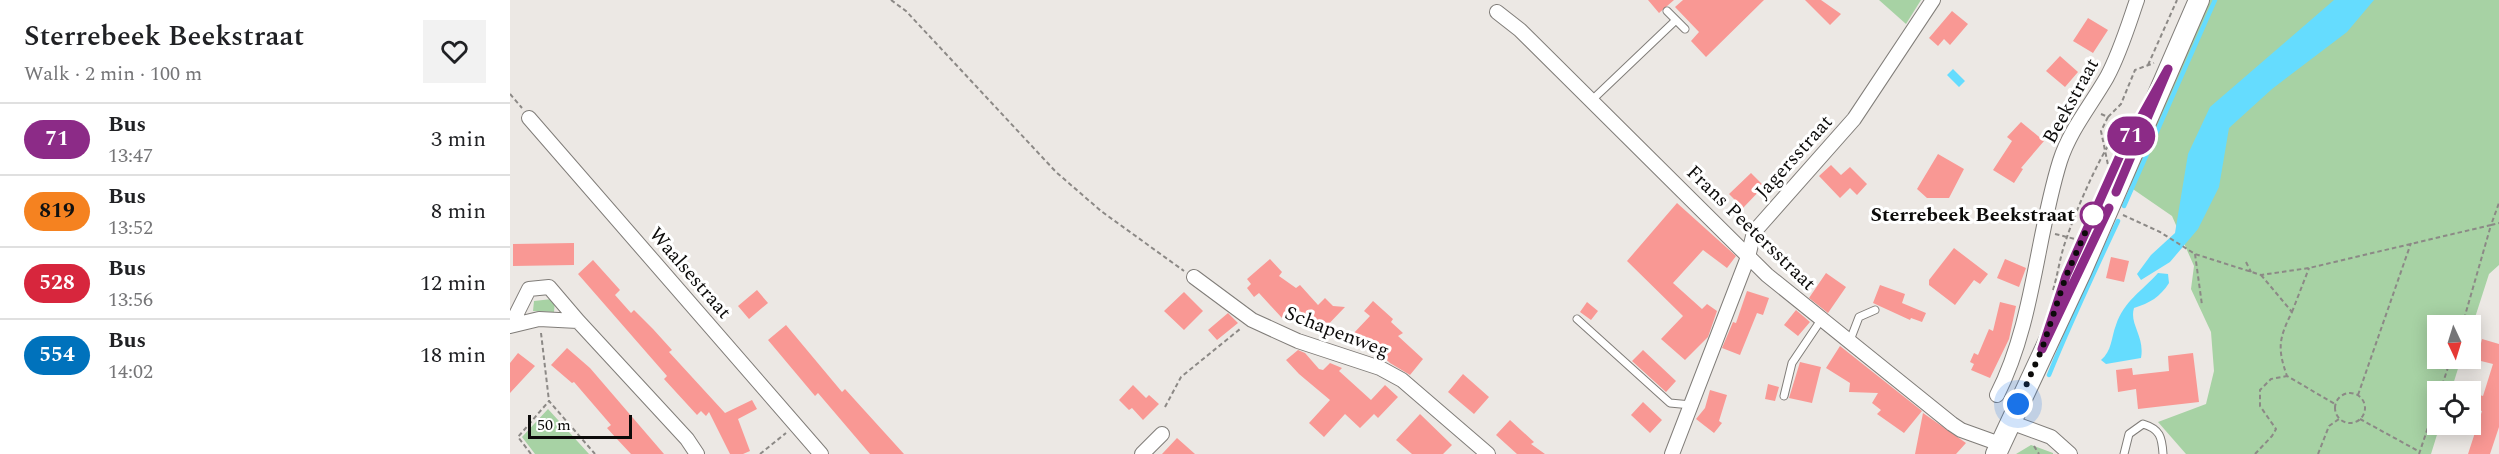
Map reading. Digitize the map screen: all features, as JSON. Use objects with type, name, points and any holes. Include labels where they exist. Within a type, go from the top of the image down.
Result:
[{"type":"main road","points":[[1998,449],[2042,349],[2066,276],[2108,208],[2199,0]]},
{"type":"main road","points":[[2108,208],[2111,177],[2171,62]]},
{"type":"street","name":"Jagersstraat","points":[[1672,454],[1748,257],[1754,232],[1854,119],[1933,0]]},
{"type":"street","name":"Beekstraat","points":[[1996,395],[2017,344],[2060,162],[2069,140],[2113,66],[2137,0]]},
{"type":"street","name":"Frans Peetersstraat","points":[[1497,12],[1520,30],[1748,257],[1821,320],[1961,430],[1998,449]]},
{"type":"street","name":"Waalsestraat","points":[[529,118],[821,454]]},
{"type":"street","name":"Schapenweg","points":[[1194,278],[1252,320],[1298,340],[1365,362],[1402,380],[1488,454]]},
{"type":"street","points":[[510,325],[529,289],[549,287],[687,439],[697,454]]},
{"type":"street","points":[[510,325],[539,319],[578,321]]},
{"type":"street","points":[[2010,422],[2051,437],[2070,454]]},
{"type":"street","points":[[1142,454],[1162,434]]},
{"type":"lane","points":[[1668,12],[1685,29]]},
{"type":"lane","points":[[1591,101],[1676,20]]},
{"type":"lane","points":[[1850,343],[1858,317],[1875,310]]},
{"type":"lane","points":[[1578,319],[1670,403],[1691,405]]},
{"type":"lane","points":[[1784,396],[1792,363],[1821,320]]},
{"type":"lane","points":[[2124,454],[2129,434],[2143,424],[2154,427],[2160,434],[2163,454]]},
{"type":"path","points":[[891,0],[920,26],[1056,172],[1101,211],[1194,278]]},
{"type":"path","points":[[2148,65],[2177,0]]},
{"type":"path","points":[[2111,177],[2101,131],[2108,117],[2121,104],[2135,70],[2148,65],[2171,62]]},
{"type":"path","points":[[510,94],[529,118]]},
{"type":"path","points":[[2088,108],[2108,117]]},
{"type":"path","points":[[2052,293],[2063,263],[2067,237],[2105,150],[2119,127],[2145,111]]},
{"type":"path","points":[[2465,315],[2499,203]]},
{"type":"path","points":[[2108,208],[2168,237],[2195,254],[2261,275],[2309,267],[2499,223]]},
{"type":"path","points":[[2049,233],[2075,239]]},
{"type":"path","points":[[2358,395],[2412,243]]},
{"type":"path","points":[[2195,254],[2202,305]]},
{"type":"path","points":[[2246,262],[2250,272]]},
{"type":"path","points":[[2287,376],[2279,351],[2282,337],[2309,267]]},
{"type":"path","points":[[2261,275],[2292,312]]},
{"type":"path","points":[[539,319],[549,401],[595,454]]},
{"type":"path","points":[[1165,407],[1181,377],[1252,320]]},
{"type":"path","points":[[2255,454],[2276,429],[2260,406],[2260,390],[2271,379],[2287,376],[2335,404]]},
{"type":"path","points":[[2344,394],[2358,395],[2365,406],[2360,419],[2352,423],[2339,419],[2335,412],[2335,404],[2344,394]]},
{"type":"path","points":[[531,454],[518,437],[549,401]]},
{"type":"path","points":[[2318,454],[2329,426],[2339,419]]},
{"type":"path","points":[[2360,419],[2419,453],[2427,430]]},
{"type":"path","points":[[760,454],[795,426]]},
{"type":"green space","points":[[1879,0],[1921,0],[1906,24]]},
{"type":"green space","points":[[2205,0],[2499,0],[2499,265],[2489,274],[2476,315],[2427,315],[2427,369],[2458,369],[2454,381],[2427,381],[2427,435],[2437,435],[2431,454],[2186,454],[2158,422],[2206,404],[2214,371],[2211,332],[2191,289],[2194,266],[2172,216],[2127,185]]},
{"type":"green space","points":[[552,299],[555,301],[554,312],[533,311],[534,301]]},
{"type":"green space","points":[[548,409],[589,454],[535,454],[522,437]]},
{"type":"green space","points":[[2031,445],[2053,453],[2053,454],[2016,454]]},
{"type":"water","points":[[2334,0],[2374,0],[2347,32],[2272,89],[2229,128],[2219,187],[2198,229],[2170,262],[2141,280],[2137,274],[2151,255],[2175,233],[2188,154],[2210,107]]},
{"type":"water","points":[[1953,69],[1965,81],[1959,87],[1947,75]]},
{"type":"water","points":[[2158,273],[2168,274],[2169,283],[2154,299],[2134,308],[2133,314],[2142,350],[2141,358],[2106,364],[2101,360],[2109,348],[2119,317],[2128,303]]},
{"type":"building","points":[[1648,0],[1674,0],[1659,13]]},
{"type":"building","points":[[1683,0],[1764,0],[1706,57],[1691,41],[1699,32],[1675,7]]},
{"type":"building","points":[[1805,0],[1821,0],[1841,14],[1830,25]]},
{"type":"building","points":[[1952,11],[1968,24],[1950,45],[1944,39],[1938,46],[1929,38]]},
{"type":"building","points":[[2088,18],[2108,30],[2093,53],[2073,41]]},
{"type":"building","points":[[2060,56],[2078,72],[2065,87],[2046,71]]},
{"type":"building","points":[[2021,122],[2044,141],[2021,168],[2023,169],[2014,183],[1993,170],[2012,141],[2007,137]]},
{"type":"building","points":[[1938,154],[1964,169],[1949,198],[1927,198],[1917,189]]},
{"type":"building","points":[[1831,165],[1841,175],[1850,167],[1867,184],[1857,195],[1850,188],[1840,198],[1819,176]]},
{"type":"building","points":[[1751,173],[1764,186],[1743,208],[1729,194]]},
{"type":"building","points":[[1677,203],[1736,256],[1727,268],[1703,250],[1673,283],[1702,309],[1707,304],[1717,311],[1708,337],[1685,360],[1661,339],[1683,316],[1627,261]]},
{"type":"building","points":[[574,243],[574,265],[513,266],[513,244]]},
{"type":"building","points":[[1954,248],[1988,274],[1980,284],[1974,280],[1955,305],[1929,285],[1929,280]]},
{"type":"building","points":[[2111,257],[2129,261],[2124,282],[2106,278]]},
{"type":"building","points":[[1270,259],[1282,272],[1279,276],[1296,288],[1300,285],[1318,305],[1325,298],[1333,306],[1345,307],[1321,332],[1299,310],[1297,313],[1293,308],[1282,318],[1259,293],[1254,297],[1247,288],[1251,284],[1247,279]]},
{"type":"building","points":[[2005,259],[2026,268],[2019,287],[1997,278]]},
{"type":"building","points":[[593,260],[620,290],[615,295],[631,313],[634,310],[653,329],[672,350],[669,352],[725,413],[752,400],[757,409],[738,419],[750,451],[743,454],[730,454],[709,412],[706,416],[701,411],[697,415],[664,379],[667,376],[578,274]]},
{"type":"building","points":[[1826,273],[1846,287],[1828,313],[1809,298]]},
{"type":"building","points":[[1880,285],[1905,294],[1902,303],[1926,313],[1922,322],[1911,318],[1910,320],[1873,303]]},
{"type":"building","points":[[757,290],[768,303],[749,319],[738,306]]},
{"type":"building","points":[[1747,291],[1769,298],[1763,315],[1757,313],[1740,355],[1722,348],[1733,322],[1736,323]]},
{"type":"building","points":[[1184,292],[1203,311],[1184,330],[1164,311]]},
{"type":"building","points":[[1373,301],[1393,319],[1391,322],[1403,333],[1398,336],[1423,359],[1410,375],[1390,363],[1368,343],[1366,345],[1352,335],[1370,316],[1364,311]]},
{"type":"building","points":[[1587,302],[1598,311],[1591,320],[1580,312]]},
{"type":"building","points":[[2000,302],[2016,306],[2009,339],[1990,378],[1971,370],[1974,364],[1970,362],[1974,353],[1978,355],[1989,329],[1993,331]]},
{"type":"building","points":[[1796,310],[1810,322],[1798,336],[1784,325]]},
{"type":"building","points":[[1228,313],[1238,323],[1217,340],[1208,330]]},
{"type":"building","points":[[786,325],[842,392],[845,389],[904,454],[870,454],[818,393],[815,396],[768,340]]},
{"type":"building","points":[[2482,339],[2499,344],[2499,427],[2490,454],[2468,454],[2474,435],[2481,435],[2481,395],[2483,396],[2493,364],[2481,361]]},
{"type":"building","points":[[1840,346],[1922,411],[1904,433],[1877,414],[1881,410],[1872,403],[1878,393],[1849,392],[1850,383],[1826,368]]},
{"type":"building","points":[[567,348],[590,368],[664,454],[631,454],[616,438],[607,428],[611,425],[574,382],[572,383],[551,365]]},
{"type":"building","points":[[1298,350],[1305,353],[1319,369],[1323,370],[1330,363],[1342,368],[1339,371],[1371,400],[1385,385],[1398,397],[1378,418],[1374,414],[1360,428],[1345,414],[1324,437],[1309,423],[1330,400],[1286,360]]},
{"type":"building","points":[[1643,350],[1676,381],[1666,392],[1632,361]]},
{"type":"building","points":[[518,353],[535,366],[510,393],[510,363]]},
{"type":"building","points":[[2193,353],[2199,402],[2138,409],[2136,389],[2118,392],[2116,370],[2132,368],[2133,375],[2169,371],[2168,356]]},
{"type":"building","points":[[1800,362],[1821,367],[1812,403],[1789,398]]},
{"type":"building","points":[[1463,374],[1489,397],[1474,414],[1448,392]]},
{"type":"building","points":[[1768,384],[1779,387],[1775,401],[1765,399]]},
{"type":"building","points":[[1133,385],[1146,398],[1149,395],[1159,404],[1143,420],[1132,408],[1129,410],[1119,400]]},
{"type":"building","points":[[1710,390],[1727,395],[1719,421],[1722,423],[1714,433],[1696,419],[1705,408]]},
{"type":"building","points":[[1643,402],[1662,420],[1650,433],[1631,415]]},
{"type":"building","points":[[1923,413],[1966,443],[1956,454],[1915,454]]},
{"type":"building","points":[[1420,414],[1452,445],[1443,454],[1412,454],[1396,440]]},
{"type":"building","points":[[1510,420],[1534,442],[1531,444],[1545,454],[1517,454],[1496,435]]},
{"type":"building","points":[[1177,438],[1195,454],[1162,454]]},
{"type":"waterway","points":[[2124,206],[2215,0]]},
{"type":"waterway","points":[[2049,375],[2118,221]]},
{"type":"bus line","name":"71","points":[[2109,208],[2081,272],[2042,349],[2066,276],[2121,153],[2168,69],[2116,192]]},
{"type":"place","name":"Sterrebeek Beekstraat","points":[[2093,215]]},
{"type":"route","points":[[2018,404],[2042,349],[2066,276],[2093,215]]}]
